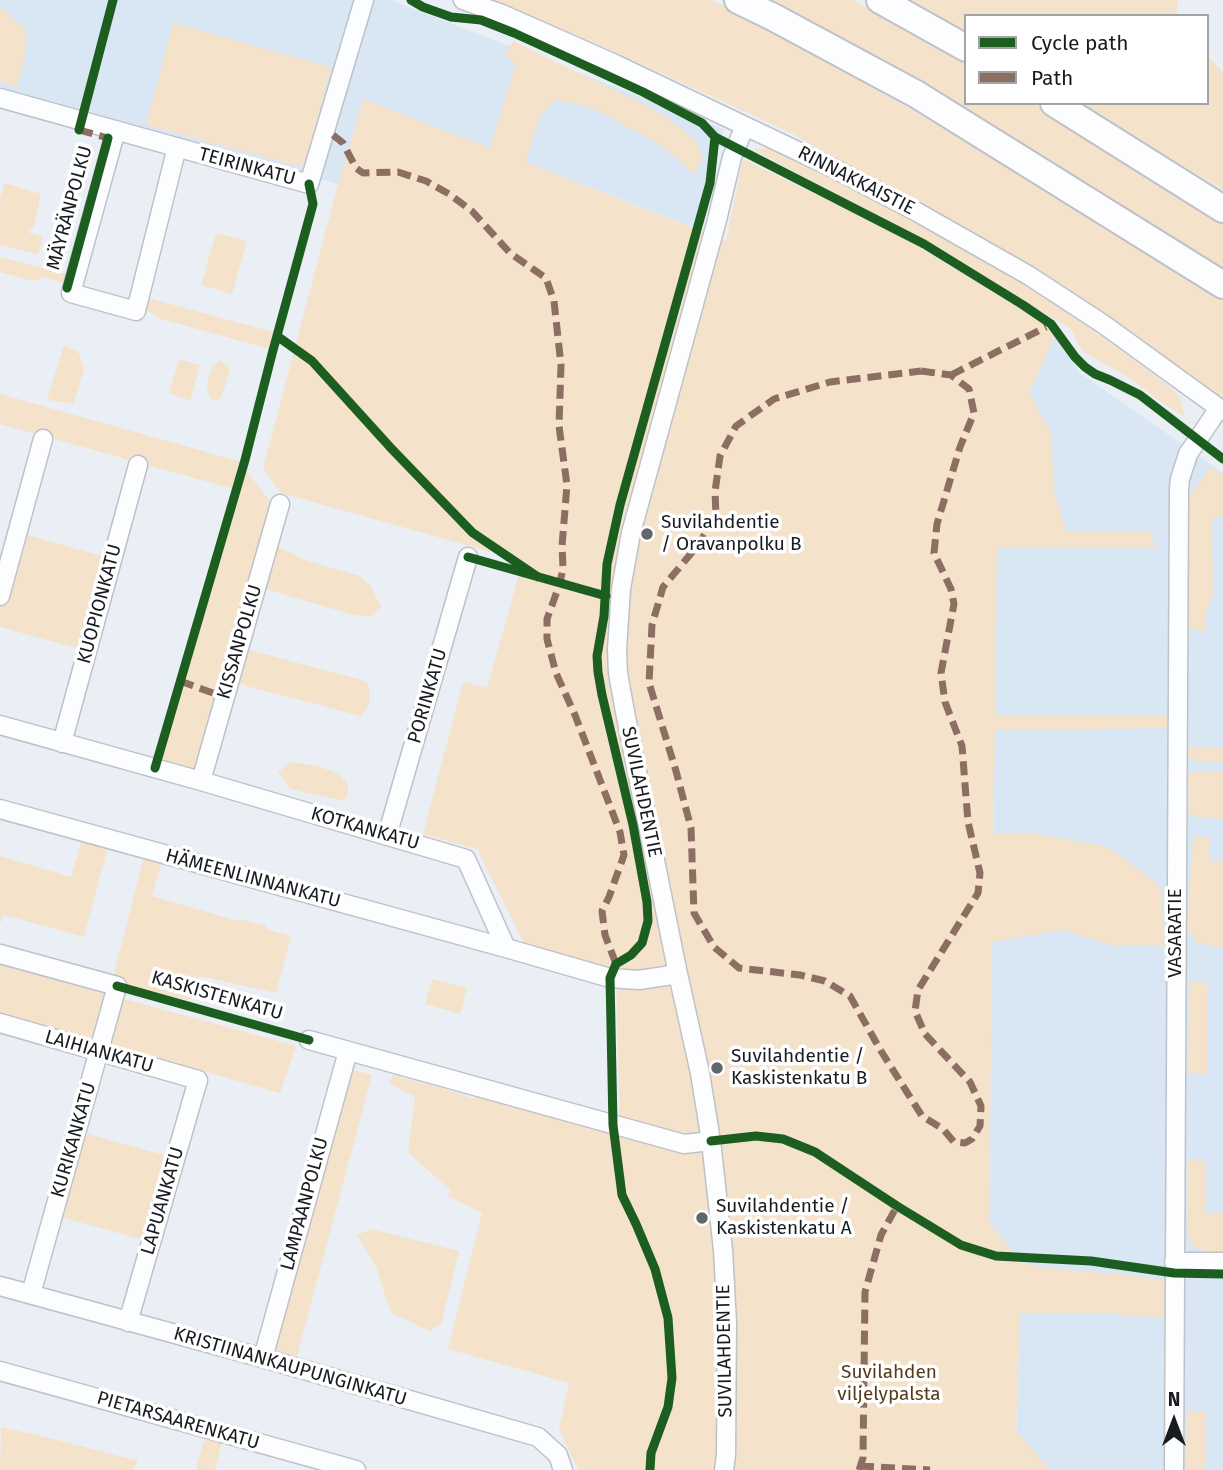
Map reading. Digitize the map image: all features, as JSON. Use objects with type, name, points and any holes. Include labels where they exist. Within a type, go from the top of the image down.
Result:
[{"type":"highway","points":[[738,0],[916,94],[1223,285]]},
{"type":"highway","points":[[880,0],[964,47]]},
{"type":"highway","points":[[1057,105],[1223,209]]},
{"type":"street","name":"TEIRINKATU","points":[[0,98],[309,184],[364,0]]},
{"type":"street","name":"RINNAKKAISTIE","points":[[463,0],[613,62],[831,167],[917,212],[1028,275],[1221,409]]},
{"type":"street","name":"SUVILAHDENTIE","points":[[724,1470],[727,1322],[723,1250],[711,1141],[701,1073],[678,974],[618,673],[618,620],[631,533],[732,156],[745,126]]},
{"type":"street","points":[[116,130],[71,293],[136,311],[177,147]]},
{"type":"street","name":"VASARATIE","points":[[1174,1470],[1179,489],[1188,454],[1221,409]]},
{"type":"street","points":[[0,596],[43,439]]},
{"type":"street","name":"KUOPIONKATU","points":[[62,743],[138,465]]},
{"type":"street","name":"KISSANPOLKU","points":[[201,781],[280,504]]},
{"type":"street","name":"PORINKATU","points":[[387,836],[468,557]]},
{"type":"street","name":"KOTKANKATU","points":[[0,726],[201,781],[466,859],[506,948]]},
{"type":"street","name":"HÄMEENLINNANKATU","points":[[0,809],[506,948]]},
{"type":"street","points":[[506,948],[610,978],[639,980],[678,974]]},
{"type":"street","name":"KURIKANKATU","points":[[0,954],[117,986],[31,1294]]},
{"type":"street","name":"LAIHIANKATU","points":[[0,1023],[198,1080]]},
{"type":"street","points":[[309,1040],[684,1144],[711,1141]]},
{"type":"street","name":"LAMPAANPOLKU","points":[[263,1358],[348,1051]]},
{"type":"street","name":"LAPUANKATU","points":[[128,1322],[198,1080]]},
{"type":"street","points":[[1174,1262],[1223,1262]]},
{"type":"street","name":"KRISTIINANKAUPUNGINKATU","points":[[0,1286],[538,1437],[558,1455],[563,1470]]},
{"type":"street","name":"PIETARSAARENKATU","points":[[0,1371],[356,1470]]},
{"type":"shaded area","points":[[0,0],[390,0],[724,129],[695,228],[363,99],[338,184],[0,91]]},
{"type":"shaded area","points":[[1055,336],[1080,373],[1223,473],[1223,1470],[1015,1470],[1022,1263],[989,1223],[997,510],[1029,393]]},
{"type":"green space","points":[[493,0],[712,0],[773,29],[1026,177],[1223,300],[1223,400],[1131,332],[1001,248],[858,173],[791,133],[602,46]]},
{"type":"green space","points":[[764,0],[853,0],[964,61],[964,105],[1036,105],[1223,222],[1223,270],[865,50]]},
{"type":"green space","points":[[906,0],[1178,0],[1176,14],[964,14],[964,33]]},
{"type":"green space","points":[[0,7],[27,31],[24,60],[17,87],[0,82]]},
{"type":"green space","points":[[173,23],[331,67],[306,162],[297,166],[146,125]]},
{"type":"green space","name":"Suvilahden viljelypalsta","points":[[513,41],[671,120],[697,142],[702,158],[694,175],[658,144],[599,111],[555,100],[540,116],[525,162],[726,241],[743,159],[897,234],[1038,319],[1055,336],[1029,393],[1051,432],[1054,490],[1066,531],[1150,531],[1155,547],[997,547],[995,715],[1170,716],[1170,728],[995,730],[993,833],[1033,833],[1108,847],[1160,886],[1165,946],[1115,946],[1063,930],[992,942],[989,1223],[1022,1263],[1063,1270],[1167,1280],[1167,1317],[1121,1316],[1120,1313],[1020,1314],[1016,1430],[1050,1470],[578,1470],[559,1429],[569,1383],[448,1349],[482,1213],[448,1196],[450,1190],[408,1152],[415,1097],[389,1083],[393,1075],[474,1099],[476,1095],[620,1133],[616,971],[526,947],[477,849],[423,834],[463,682],[487,688],[523,561],[281,493],[263,469],[363,99],[490,148],[515,67],[506,54]]},
{"type":"green space","points":[[1209,57],[1223,72],[1223,190],[1084,105],[1209,105]]},
{"type":"green space","points":[[772,148],[835,178],[974,252],[1078,320],[1161,380],[1179,396],[1185,417],[1130,378],[1083,352],[1070,328],[866,209],[751,149]]},
{"type":"green space","points":[[4,183],[41,194],[34,226],[27,232],[43,237],[38,254],[0,245],[0,199]]},
{"type":"green space","points":[[216,233],[247,241],[232,294],[201,285]]},
{"type":"green space","points":[[0,257],[66,274],[63,283],[44,277],[33,281],[0,272]]},
{"type":"green space","points":[[148,298],[273,332],[269,349],[158,318],[145,308]]},
{"type":"green space","points":[[64,345],[79,353],[84,368],[74,404],[47,400]]},
{"type":"green space","points":[[179,359],[200,365],[190,400],[169,394]]},
{"type":"green space","points":[[220,360],[230,368],[219,400],[211,399],[207,390],[208,379],[212,367]]},
{"type":"green space","points":[[0,394],[242,462],[234,489],[0,424]]},
{"type":"green space","points":[[1210,467],[1223,476],[1223,514],[1212,520],[1213,592],[1205,618],[1206,631],[1189,629],[1190,496]]},
{"type":"green space","points":[[245,469],[272,504],[263,539],[305,560],[360,576],[371,586],[381,607],[370,617],[354,615],[251,585],[236,640],[253,651],[362,680],[368,684],[369,705],[361,716],[226,679],[200,773],[161,763]]},
{"type":"green space","points":[[17,532],[105,557],[87,651],[0,627],[0,596]]},
{"type":"green space","points":[[1188,748],[1223,748],[1223,761],[1195,761],[1187,755]]},
{"type":"green space","points":[[291,762],[317,766],[337,773],[347,783],[349,792],[344,801],[290,789],[278,772]]},
{"type":"green space","points":[[1193,771],[1223,772],[1223,819],[1195,817],[1189,812],[1188,775]]},
{"type":"green space","points":[[84,832],[110,839],[84,937],[4,915],[0,924],[0,856],[71,877]]},
{"type":"green space","points":[[1197,836],[1210,838],[1209,861],[1223,863],[1223,948],[1197,943],[1187,927],[1193,839]]},
{"type":"green space","points":[[146,849],[164,854],[152,896],[238,921],[239,919],[266,926],[266,929],[291,936],[276,993],[200,976],[190,1000],[111,985]]},
{"type":"green space","points":[[0,965],[296,1046],[280,1093],[0,1014]]},
{"type":"green space","points":[[432,979],[467,988],[460,1014],[425,1004]]},
{"type":"green space","points":[[1190,982],[1208,983],[1207,1073],[1188,1073]]},
{"type":"green space","points":[[346,1068],[372,1075],[296,1360],[270,1353]]},
{"type":"green space","points":[[77,1131],[175,1158],[151,1242],[53,1215]]},
{"type":"green space","points":[[1187,1160],[1205,1161],[1206,1213],[1223,1213],[1223,1253],[1210,1253],[1192,1245],[1188,1234]]},
{"type":"green space","points":[[371,1229],[459,1251],[441,1324],[430,1331],[391,1313],[376,1267],[357,1235]]},
{"type":"green space","points":[[1187,1411],[1206,1412],[1206,1470],[1185,1470]]},
{"type":"green space","points":[[1,1427],[138,1461],[133,1470],[0,1470]]},
{"type":"green space","points":[[208,1439],[222,1442],[215,1470],[196,1470],[203,1442]]},
{"type":"marked path","points":[[79,130],[108,138]]},
{"type":"marked path","points":[[333,135],[343,143],[356,168],[363,173],[398,172],[426,181],[472,211],[510,253],[546,278],[554,301],[561,365],[559,426],[567,485],[563,568],[547,619],[547,639],[556,673],[620,832],[624,855],[602,911],[605,935],[616,964]]},
{"type":"marked path","points":[[951,375],[1046,327]]},
{"type":"marked path","points":[[921,371],[951,375],[969,389],[974,413],[960,447],[937,524],[934,553],[951,589],[954,604],[941,673],[945,702],[962,746],[968,822],[980,873],[978,893],[918,990],[915,1011],[925,1034],[970,1082],[981,1106],[980,1126],[972,1139],[965,1143],[954,1142],[943,1129],[922,1116],[850,996],[825,981],[800,975],[739,968],[714,947],[694,913],[691,828],[649,683],[652,625],[663,587],[699,544],[716,515],[715,492],[720,456],[736,426],[774,399],[830,382],[921,371]]},
{"type":"marked path","points":[[180,681],[224,697]]},
{"type":"marked path","points":[[859,1470],[863,1458],[865,1292],[881,1235],[897,1206]]},
{"type":"marked path","points":[[860,1466],[930,1470]]},
{"type":"cycle path","name":"MÄYRÄNPOLKU","points":[[79,130],[113,0]]},
{"type":"cycle path","points":[[411,0],[451,17],[481,20],[514,33],[643,92],[702,123],[715,137],[924,244],[1051,324],[1085,367],[1140,395],[1223,459]]},
{"type":"cycle path","points":[[650,1470],[651,1453],[668,1407],[672,1378],[668,1318],[655,1269],[622,1195],[613,1125],[610,978],[616,964],[631,955],[642,943],[648,921],[647,902],[633,825],[602,695],[597,656],[604,616],[607,564],[620,505],[710,183],[715,137]]},
{"type":"cycle path","name":"MÄYRÄNPOLKU","points":[[67,288],[108,138]]},
{"type":"cycle path","points":[[155,768],[245,460],[313,204],[309,184]]},
{"type":"cycle path","points":[[277,336],[312,361],[473,533],[538,577]]},
{"type":"cycle path","points":[[468,557],[606,596]]},
{"type":"cycle path","name":"KASKISTENKATU","points":[[117,986],[309,1040]]},
{"type":"cycle path","points":[[711,1141],[756,1136],[783,1139],[815,1152],[961,1245],[996,1256],[1091,1261],[1174,1273],[1223,1274]]},
{"type":"place","name":"Suvilahdentie / Oravanpolku B","points":[[647,534]]},
{"type":"place","name":"Suvilahdentie / Kaskistenkatu B","points":[[717,1068]]},
{"type":"place","name":"Suvilahdentie / Kaskistenkatu A","points":[[702,1218]]}]
